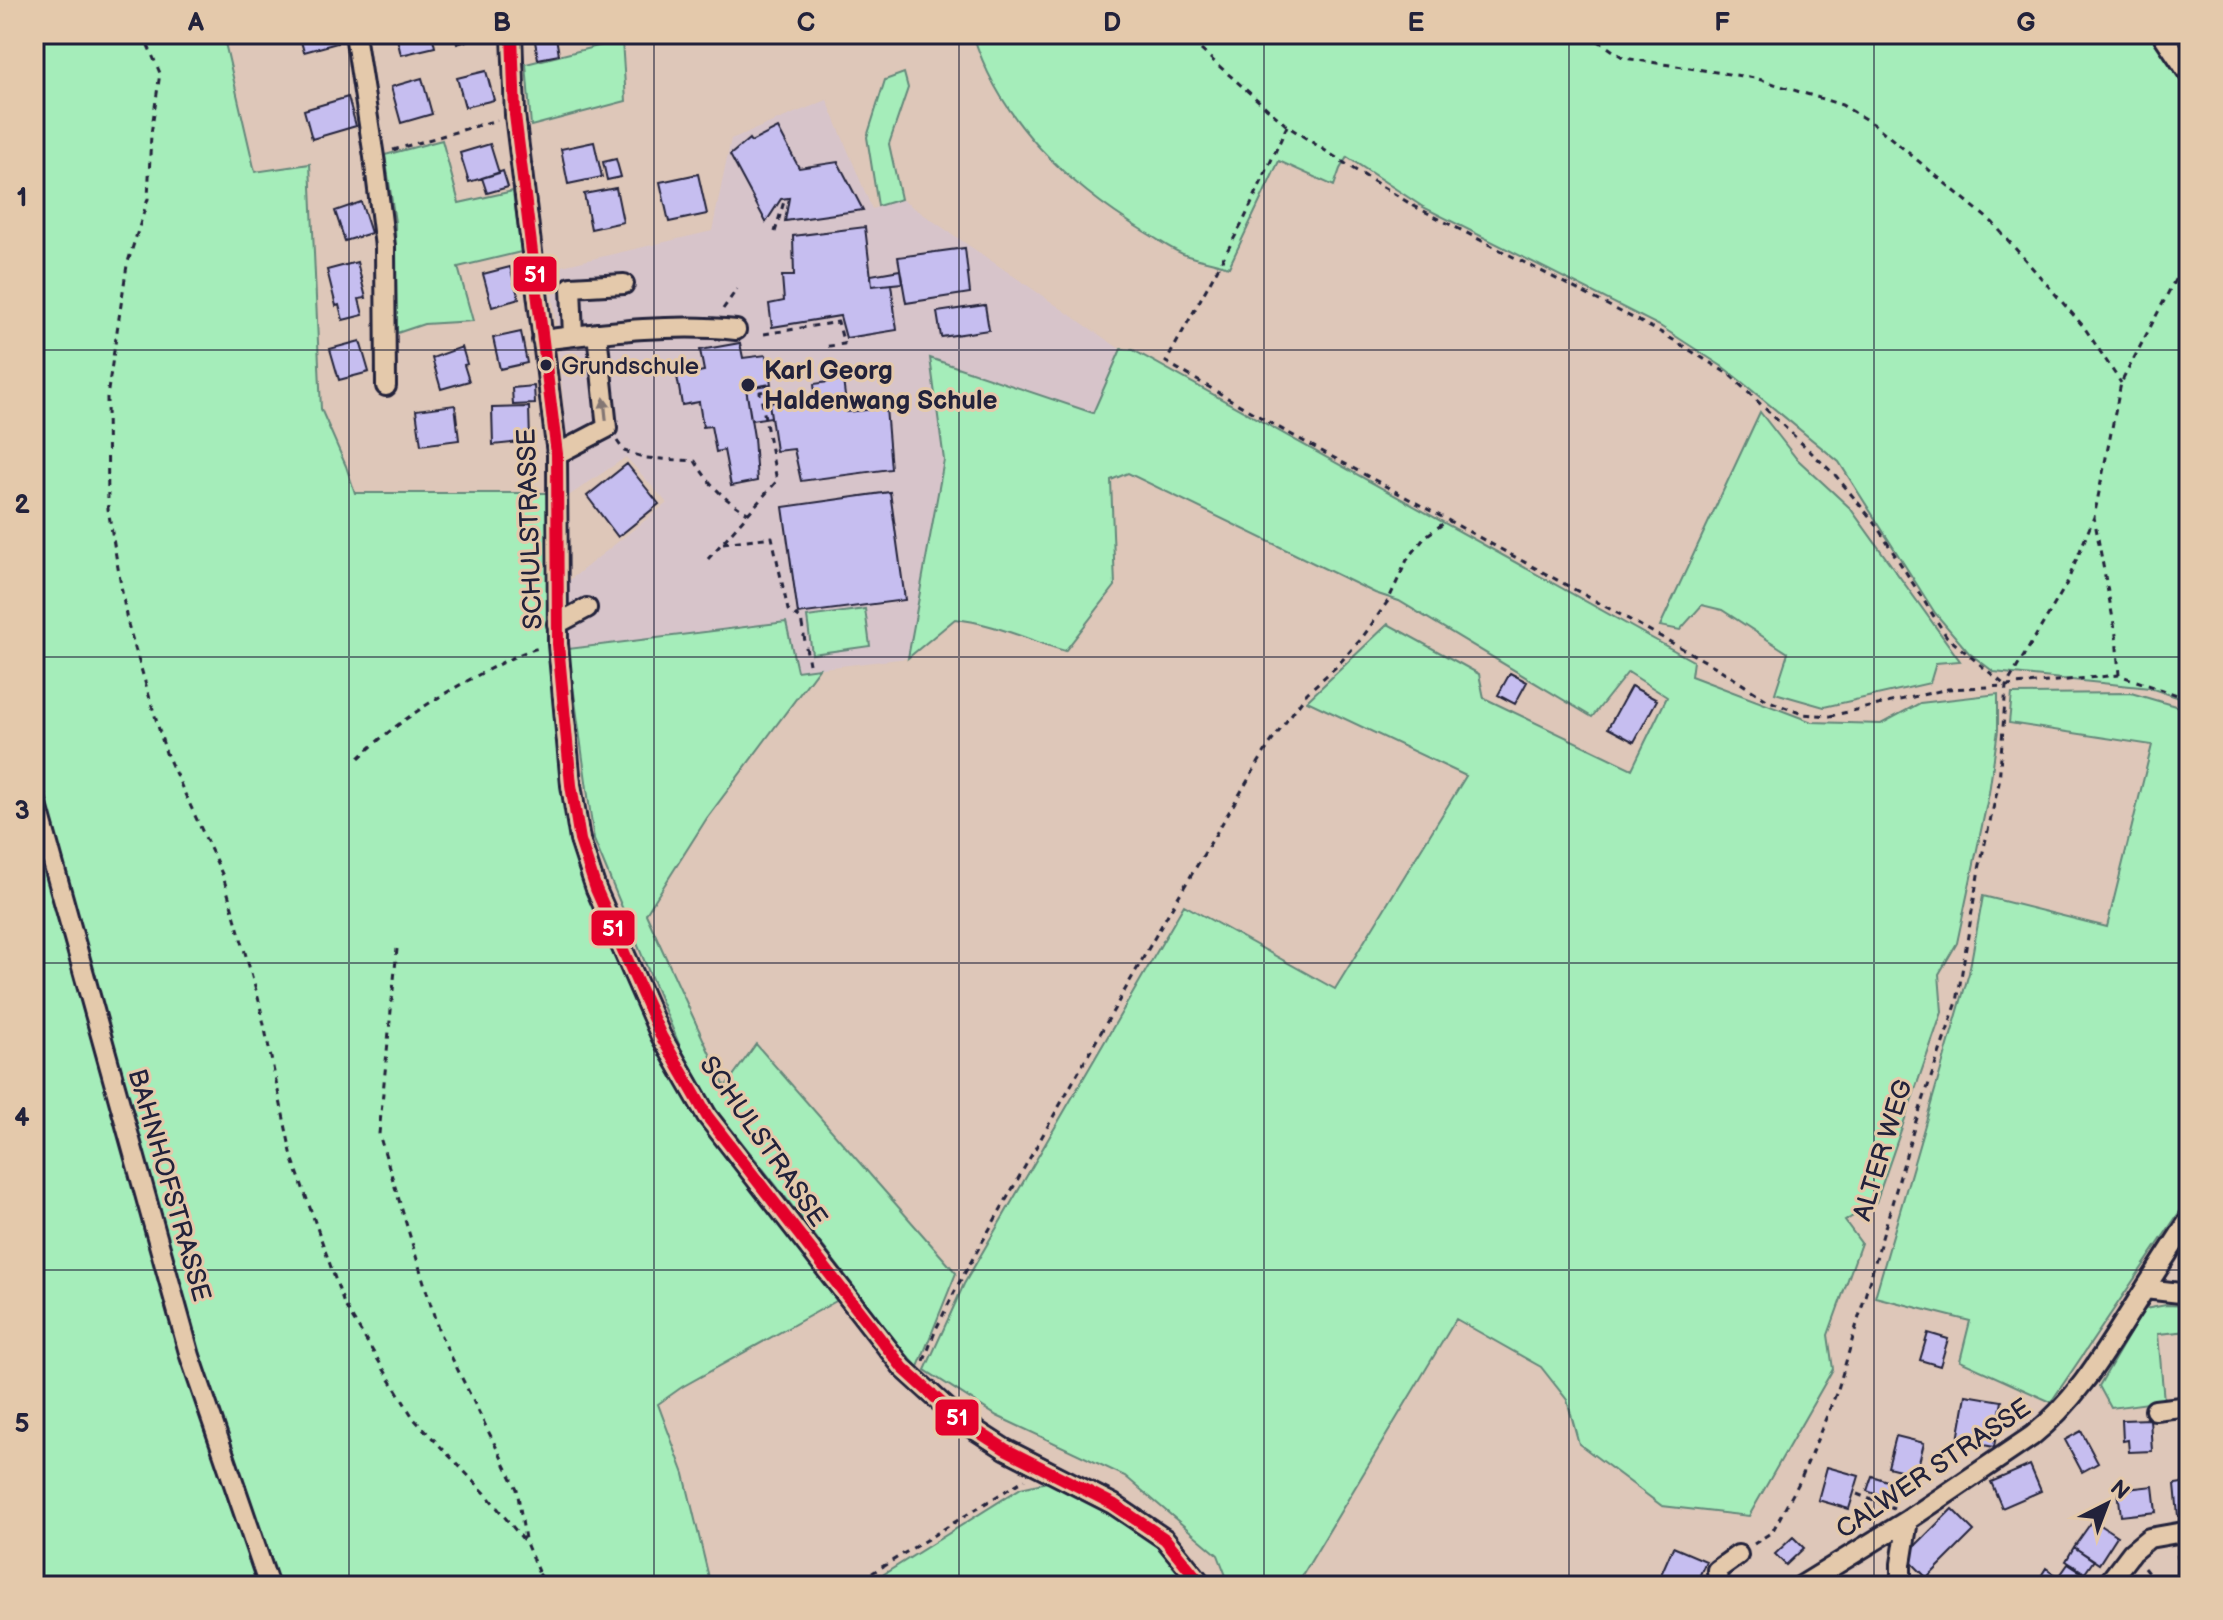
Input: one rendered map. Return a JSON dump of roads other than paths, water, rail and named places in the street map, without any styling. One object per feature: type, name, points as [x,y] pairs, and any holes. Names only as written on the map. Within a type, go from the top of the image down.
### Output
[{"type":"street","points":[[355,34],[385,247],[386,386]]},
{"type":"street","name":"SCHULSTRASSE","points":[[512,34],[515,115],[557,454],[557,624],[571,785],[580,840],[596,889],[661,1036],[707,1116],[903,1368],[960,1420],[1005,1449],[1113,1504],[1165,1539],[1203,1586]]},
{"type":"street","points":[[2162,34],[2189,74]]},
{"type":"street","points":[[573,336],[571,287],[624,284]]},
{"type":"street","points":[[542,340],[597,333],[711,327],[736,330]]},
{"type":"street","points":[[557,454],[607,428],[597,333]]},
{"type":"street","points":[[557,624],[587,608]]},
{"type":"street","name":"BAHNHOFSTRASSE","points":[[34,794],[190,1356],[269,1586]]},
{"type":"street","name":"CALWER STRASSE","points":[[1801,1586],[1908,1520],[2032,1436],[2063,1409],[2088,1378],[2189,1220]]},
{"type":"street","points":[[2145,1289],[2189,1294]]},
{"type":"street","points":[[2155,1410],[2189,1406]]},
{"type":"street","points":[[1901,1586],[1908,1520]]},
{"type":"street","points":[[2106,1586],[2132,1552],[2149,1538],[2189,1531]]},
{"type":"street","points":[[1718,1586],[1717,1570],[1738,1555]]},
{"type":"place","name":"Grundschule","points":[[546,365]]},
{"type":"place","name":"Karl Georg Haldenwang Schule","points":[[748,385]]}]
